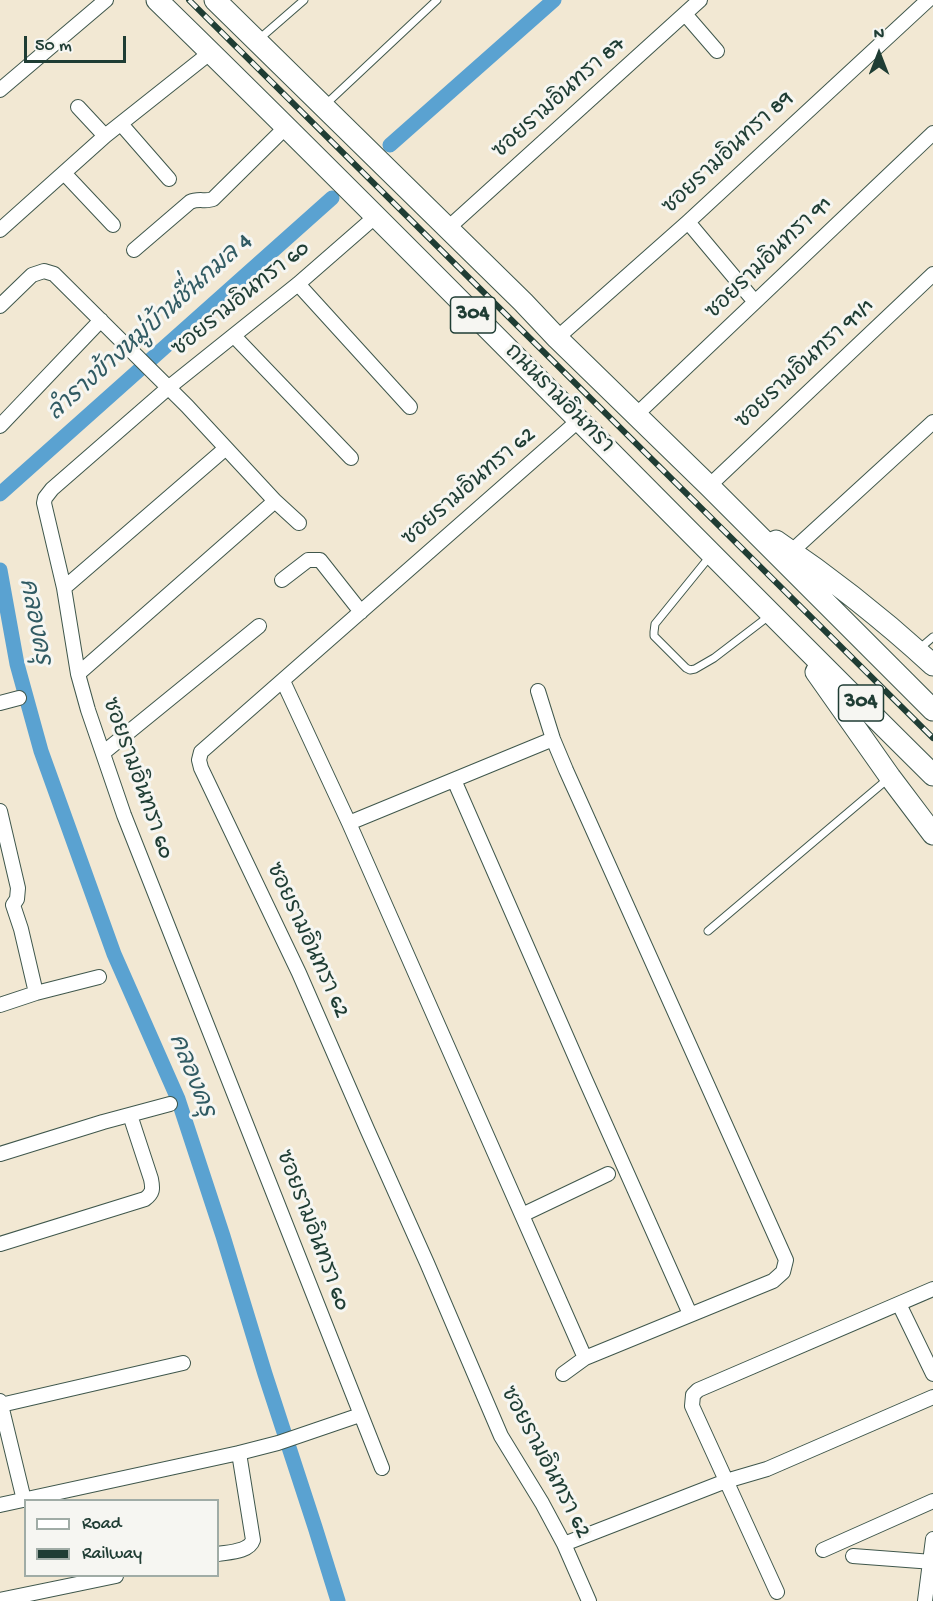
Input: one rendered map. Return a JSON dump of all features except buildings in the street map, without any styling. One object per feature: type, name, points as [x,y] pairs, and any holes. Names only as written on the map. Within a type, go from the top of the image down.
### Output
[{"type":"main road","name":"ถนนรามอินทรา","points":[[157,0],[376,216],[711,555],[933,775]]},
{"type":"main road","name":"ถนนรามอินทรา","points":[[215,0],[523,302],[933,710]]},
{"type":"main road","points":[[731,510],[925,644],[933,665]]},
{"type":"main road","points":[[788,632],[933,834]]},
{"type":"street","points":[[0,90],[106,0]]},
{"type":"street","name":"ซอยรามอินทรา 87","points":[[447,229],[700,0]]},
{"type":"street","name":"ซอยรามอินทรา 89","points":[[557,338],[688,222],[928,0]]},
{"type":"street","points":[[685,14],[717,51]]},
{"type":"street","points":[[0,230],[105,136],[211,52]]},
{"type":"street","points":[[78,107],[105,136]]},
{"type":"street","points":[[122,124],[169,179]]},
{"type":"street","points":[[134,250],[190,202],[213,199],[286,127]]},
{"type":"street","name":"ซอยรามอินทรา 91","points":[[636,415],[933,133]]},
{"type":"street","points":[[64,173],[113,225]]},
{"type":"street","name":"ซอยรามอินทรา 60","points":[[376,216],[298,284],[168,388],[52,489],[45,498],[45,508],[64,588],[78,674],[102,753],[124,815],[382,1468]]},
{"type":"street","points":[[688,222],[755,302]]},
{"type":"street","points":[[0,306],[32,275],[44,271],[54,274],[299,523]]},
{"type":"street","name":"ซอยรามอินทรา 91/1","points":[[709,486],[933,274]]},
{"type":"street","points":[[298,284],[410,407]]},
{"type":"street","points":[[0,426],[101,320]]},
{"type":"street","points":[[234,336],[351,458]]},
{"type":"street","name":"ซอยรามอินทรา 62","points":[[578,421],[201,752],[200,760],[201,768],[299,973],[501,1436],[564,1544],[589,1601]]},
{"type":"street","points":[[792,551],[933,422]]},
{"type":"street","points":[[64,588],[226,448]]},
{"type":"street","points":[[78,674],[275,501]]},
{"type":"street","points":[[282,580],[308,560],[321,560],[361,612]]},
{"type":"street","points":[[102,753],[259,626]]},
{"type":"street","points":[[283,681],[349,823],[585,1358]]},
{"type":"street","points":[[538,691],[553,739],[786,1260],[783,1272],[773,1281],[585,1358],[563,1374]]},
{"type":"street","points":[[0,703],[19,698]]},
{"type":"street","points":[[349,823],[553,739]]},
{"type":"street","points":[[454,780],[690,1314]]},
{"type":"street","points":[[0,811],[18,888],[17,898],[7,907],[21,929],[36,993]]},
{"type":"street","points":[[0,1005],[99,977]]},
{"type":"street","points":[[0,1154],[102,1122],[170,1104]]},
{"type":"street","points":[[0,1244],[145,1199],[150,1195],[153,1187],[130,1115]]},
{"type":"street","points":[[522,1215],[608,1174]]},
{"type":"street","points":[[777,1592],[692,1406],[691,1399],[694,1393],[933,1289]]},
{"type":"street","points":[[899,1304],[933,1374]]},
{"type":"street","points":[[0,1505],[24,1500],[1,1403],[183,1363]]},
{"type":"street","points":[[564,1544],[726,1481],[767,1469],[933,1397]]},
{"type":"street","points":[[29,1499],[278,1443],[360,1414]]},
{"type":"street","points":[[219,1554],[248,1548],[252,1545],[253,1540],[238,1453]]},
{"type":"street","points":[[824,1550],[933,1501]]},
{"type":"street","points":[[926,1601],[933,1539]]},
{"type":"street","points":[[853,1556],[931,1562]]},
{"type":"street","points":[[0,1600],[107,1577]]},
{"type":"lane","points":[[257,41],[304,0]]},
{"type":"lane","points":[[323,106],[437,0]]},
{"type":"lane","points":[[711,555],[654,628],[654,636],[686,668],[695,669],[705,663],[771,614]]},
{"type":"lane","points":[[708,932],[890,777]]},
{"type":"waterway","name":"ลำรางข้างหมู่บ้านชื่นกมล 4","points":[[390,145],[554,0]]},
{"type":"waterway","name":"ลำรางข้างหมู่บ้านชื่นกมล 4","points":[[0,494],[332,198]]},
{"type":"waterway","name":"คลองครุ","points":[[0,570],[17,664],[41,751],[114,954],[178,1099],[338,1601]]},
{"type":"railway","points":[[189,0],[933,738]]}]
